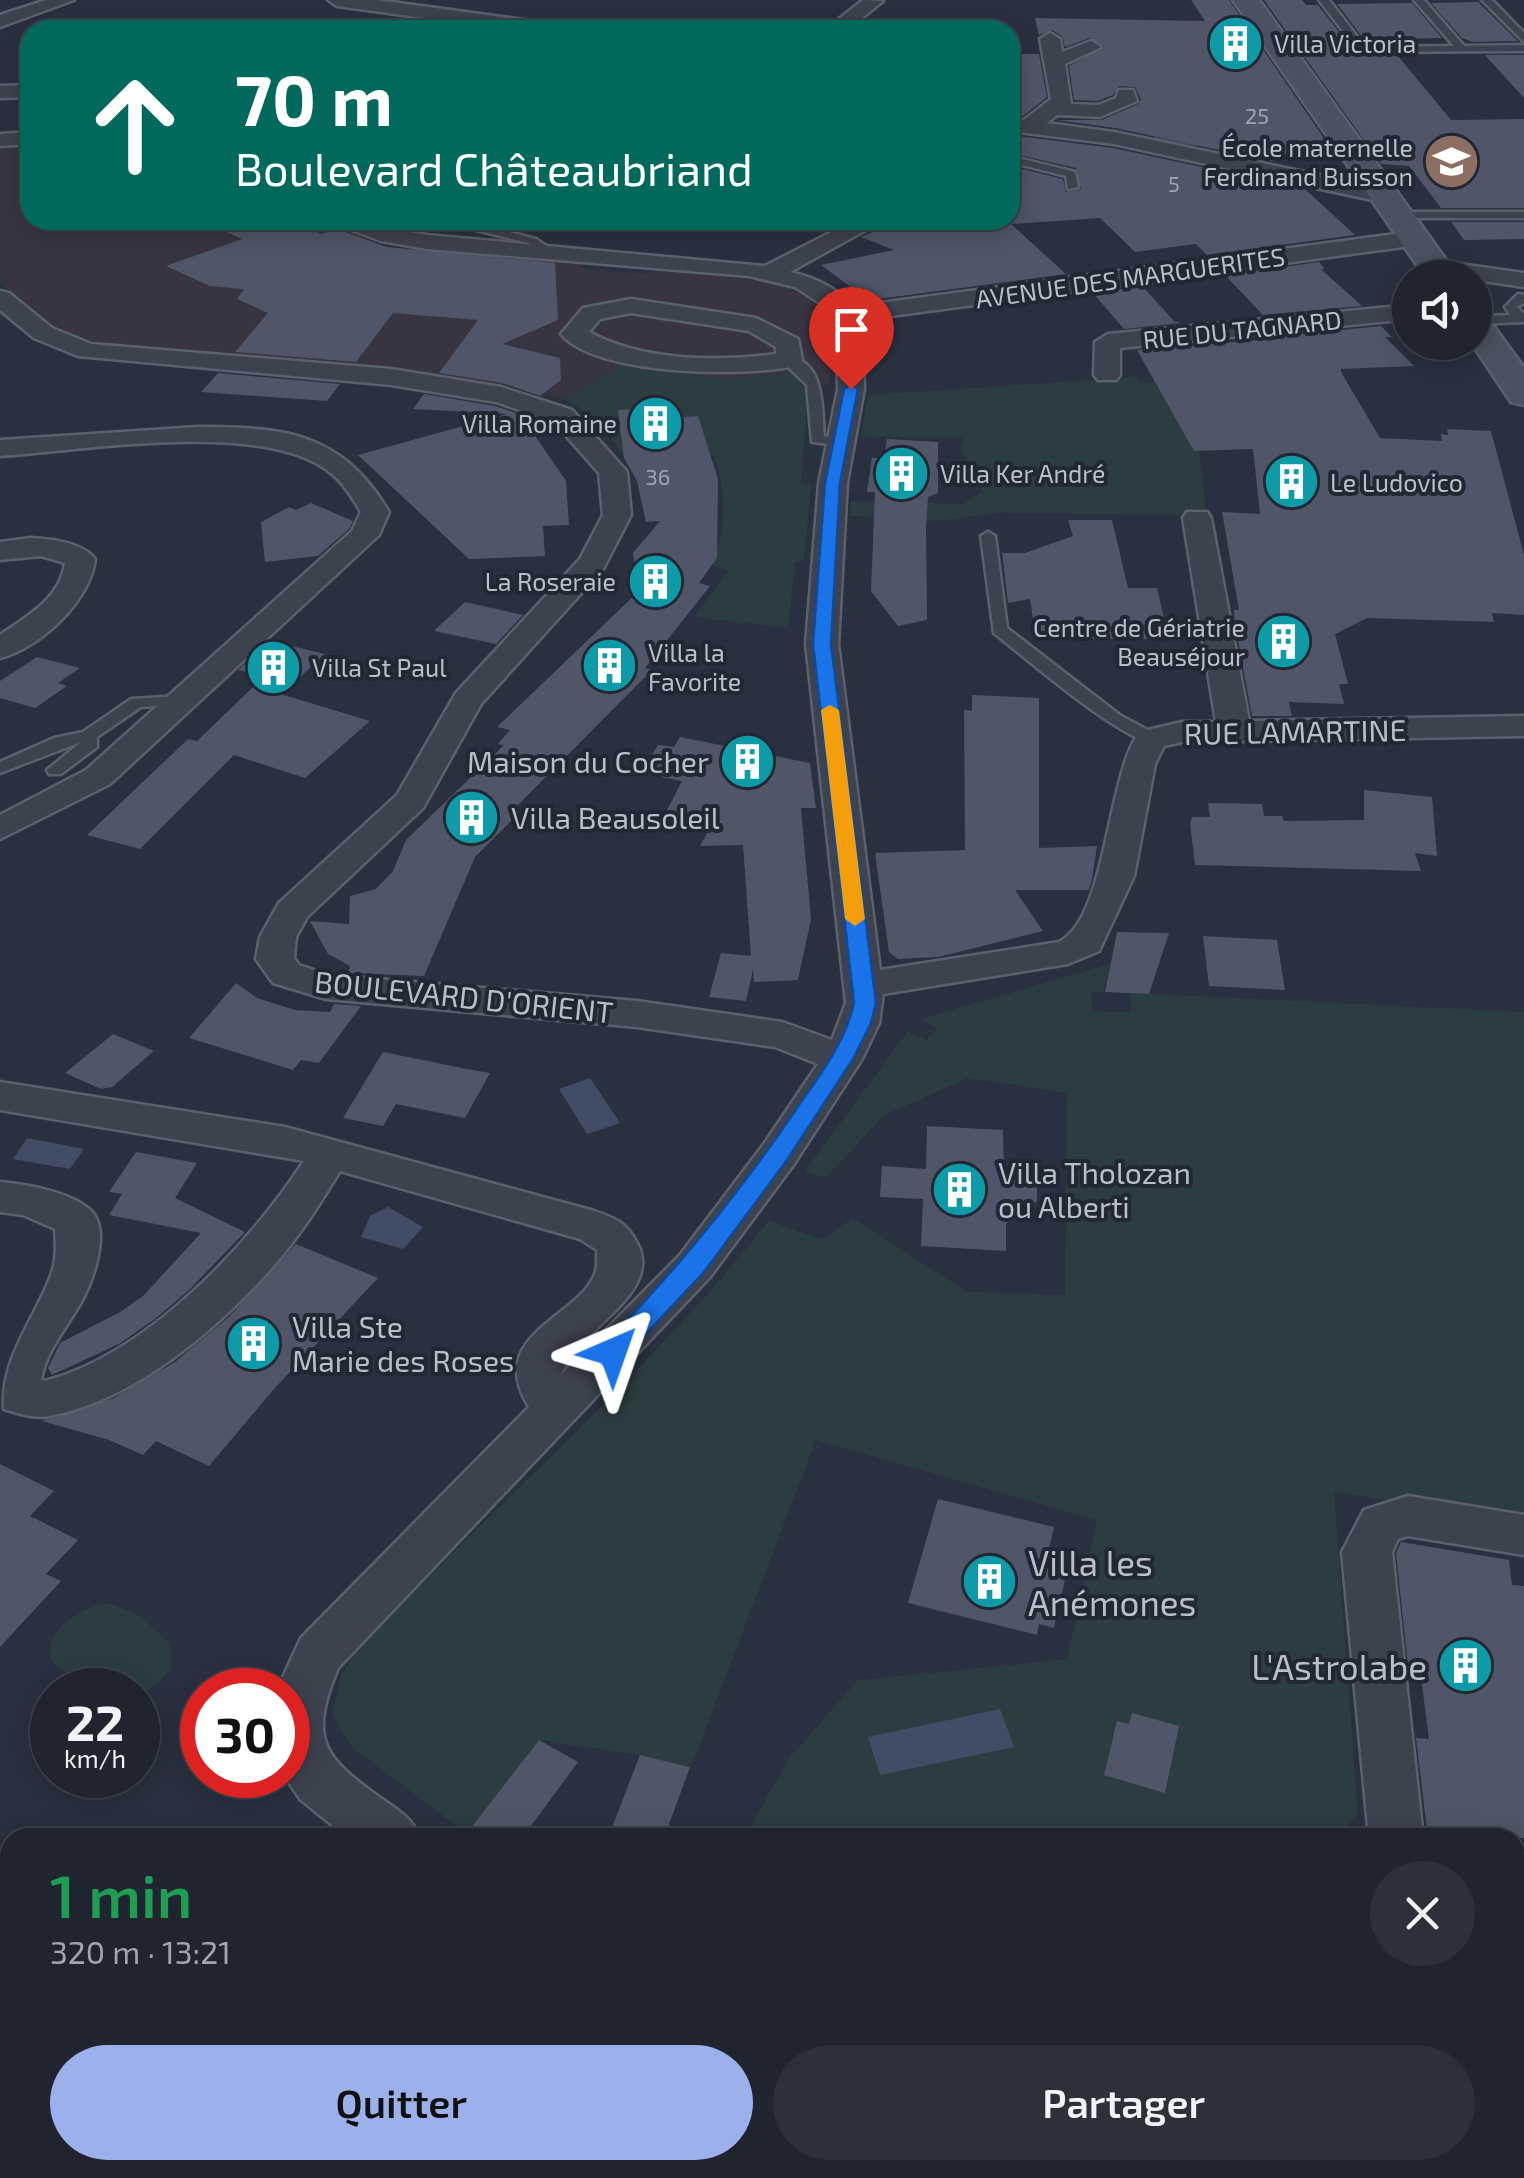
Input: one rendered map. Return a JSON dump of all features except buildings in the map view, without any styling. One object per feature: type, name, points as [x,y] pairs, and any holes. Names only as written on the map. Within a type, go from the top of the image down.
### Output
[{"type":"main road","points":[[1246,0],[1431,260]]},
{"type":"main road","points":[[1492,347],[1524,394]]},
{"type":"street","points":[[0,21],[66,0]]},
{"type":"street","points":[[339,0],[482,20]]},
{"type":"street","points":[[848,20],[874,1]]},
{"type":"street","points":[[1036,122],[1062,101],[1050,38]]},
{"type":"street","points":[[1056,62],[1091,47]]},
{"type":"street","points":[[1036,122],[1100,111],[1127,102],[1126,94]]},
{"type":"street","points":[[1036,122],[1114,138],[1401,217]]},
{"type":"street","name":"AVENUE DES MARGUERITES","points":[[842,315],[1401,217]]},
{"type":"street","points":[[370,230],[416,241],[770,272],[830,296],[842,315],[850,350],[851,389],[832,483],[822,644],[865,1003],[842,1059],[695,1266],[319,1654],[300,1690],[295,1728],[302,1764],[330,1793],[378,1828]]},
{"type":"street","points":[[770,272],[853,230]]},
{"type":"street","points":[[1492,277],[1524,280]]},
{"type":"street","name":"BOULEVARD D'ORIENT","points":[[0,298],[43,333],[87,351],[391,377],[524,400],[563,416],[613,472],[617,516],[593,563],[468,700],[411,801],[292,911],[278,937],[275,960],[286,974],[326,987],[636,1014],[782,1035],[842,1059]]},
{"type":"street","points":[[631,306],[756,324],[789,344],[789,360],[759,366],[718,367],[592,348],[574,334],[592,314],[631,306]]},
{"type":"street","name":"RUE DU TAGNARD","points":[[1107,375],[1108,342],[1392,314]]},
{"type":"street","points":[[0,448],[202,435],[264,438],[322,456],[342,469],[370,500],[375,512],[364,535],[98,777],[0,829]]},
{"type":"street","points":[[1197,518],[1234,731]]},
{"type":"street","points":[[0,552],[22,546],[60,549],[80,559],[80,575],[56,608],[0,649]]},
{"type":"street","name":"RUE LAMARTINE","points":[[863,984],[1068,952],[1086,943],[1116,876],[1138,764],[1151,739],[1182,732],[1524,726]]},
{"type":"street","points":[[0,1096],[285,1142],[594,1227],[610,1235],[619,1249],[614,1284],[549,1348],[538,1370],[542,1394],[558,1410]]},
{"type":"street","points":[[0,1197],[29,1200],[75,1220],[80,1254],[70,1283],[21,1364],[16,1384],[20,1396],[32,1401],[73,1391],[110,1374],[163,1340],[208,1304],[259,1254],[330,1154]]},
{"type":"street","points":[[1395,1828],[1367,1552],[1381,1524],[1408,1516],[1524,1535]]},
{"type":"lane","points":[[1324,0],[1362,50],[1524,48]]},
{"type":"lane","points":[[1419,0],[1462,49]]},
{"type":"lane","points":[[1487,0],[1524,39]]},
{"type":"lane","points":[[1020,161],[1071,174],[1072,188]]},
{"type":"lane","points":[[1401,217],[1524,216]]},
{"type":"lane","points":[[488,230],[532,241],[551,253]]},
{"type":"lane","points":[[1521,318],[1511,307],[1518,298],[1524,298]]},
{"type":"lane","points":[[1492,321],[1521,318]]},
{"type":"lane","points":[[789,360],[808,373],[816,385],[817,439],[841,443]]},
{"type":"lane","points":[[988,536],[1000,630],[1115,719],[1151,739]]},
{"type":"lane","points":[[0,768],[60,742],[88,736],[136,702],[182,701]]},
{"type":"lane","points":[[55,770],[81,754],[90,743],[88,736]]},
{"type":"shaded area","points":[[20,144],[20,230],[345,230],[387,247],[582,264],[580,268],[643,274],[672,269],[780,284],[809,298],[820,310],[829,336],[831,384],[805,384],[795,372],[731,380],[624,364],[565,400],[523,387],[343,362],[98,346],[43,320],[0,282],[0,145]]},
{"type":"shaded area","points":[[624,364],[731,380],[795,372],[808,392],[801,483],[811,484],[804,561],[795,562],[788,628],[694,617],[729,570],[713,566],[723,510],[714,455],[627,463],[601,426],[565,400]]},
{"type":"shaded area","points":[[1137,377],[1138,384],[1155,382],[1176,417],[1196,427],[1206,511],[1214,515],[996,513],[937,521],[850,516],[851,501],[963,504],[983,491],[960,449],[964,438],[861,437],[868,395]]},
{"type":"shaded area","points":[[1110,964],[1103,992],[1091,992],[1093,1011],[1131,1012],[1131,993],[1524,1012],[1524,1520],[1334,1492],[1358,1816],[1344,1828],[749,1828],[790,1757],[858,1680],[1067,1659],[1097,1520],[816,1440],[691,1767],[539,1740],[470,1828],[459,1828],[353,1748],[332,1714],[342,1673],[407,1599],[672,1334],[769,1220],[821,1240],[853,1218],[967,1292],[1065,1295],[1067,1093],[968,1078],[885,1115],[825,1178],[805,1171],[908,1031],[926,1040],[938,1029],[920,1019]]},
{"type":"shaded area","points":[[109,1603],[140,1616],[170,1643],[170,1671],[160,1680],[160,1668],[59,1668],[52,1660],[53,1639],[67,1621]]},
{"type":"water","points":[[590,1078],[620,1123],[587,1134],[559,1089]]},
{"type":"water","points":[[27,1138],[84,1149],[70,1169],[13,1159]]},
{"type":"water","points":[[388,1207],[423,1227],[403,1249],[361,1237],[370,1216]]},
{"type":"water","points":[[1000,1709],[1014,1747],[880,1775],[868,1737]]},
{"type":"waterway","points":[[1155,139],[1197,144]]},
{"type":"slow traffic","points":[[830,710],[855,919]]},
{"type":"place","name":"Villa Victoria","points":[[1235,43]]},
{"type":"place","name":"École maternelle Ferdinand Buisson","points":[[1452,161]]},
{"type":"place","name":"Villa Romaine","points":[[656,423]]},
{"type":"place","name":"Villa Ker André","points":[[901,473]]},
{"type":"place","name":"Le Ludovico","points":[[1291,482]]},
{"type":"place","name":"La Roseraie","points":[[655,581]]},
{"type":"place","name":"Centre de Gériatrie Beauséjour","points":[[1284,641]]},
{"type":"place","name":"Villa la Favorite","points":[[609,666]]},
{"type":"place","name":"Villa St Paul","points":[[273,667]]},
{"type":"place","name":"Maison du Cocher","points":[[748,761]]},
{"type":"place","name":"Villa Beausoleil","points":[[472,817]]},
{"type":"place","name":"Villa Tholozan ou Alberti","points":[[959,1189]]},
{"type":"place","name":"Villa Ste Marie des Roses","points":[[253,1343]]},
{"type":"place","name":"Villa les Anémones","points":[[989,1582]]},
{"type":"place","name":"L'Astrolabe","points":[[1466,1666]]},
{"type":"route","points":[[613,1352],[695,1266],[778,1154],[842,1059],[865,1003],[822,644],[832,483],[851,389]]}]
